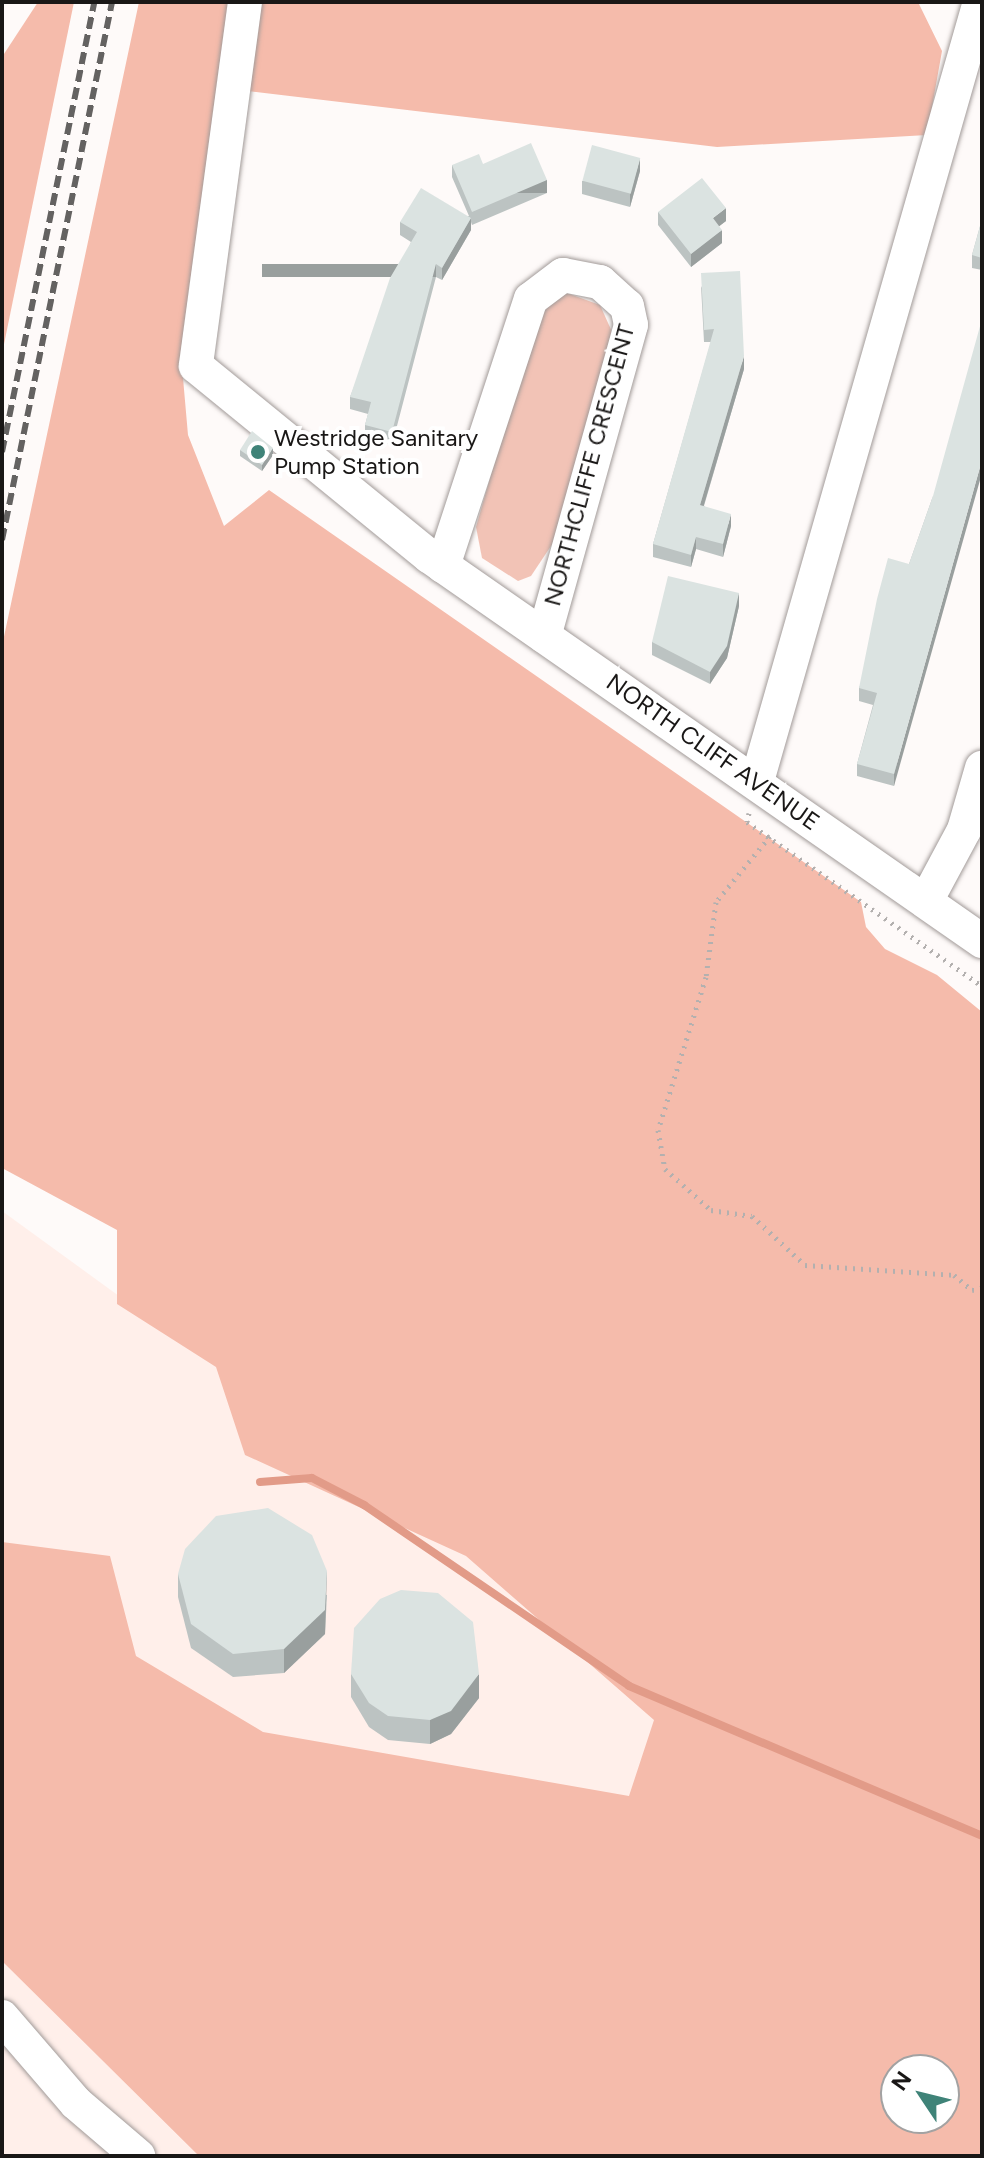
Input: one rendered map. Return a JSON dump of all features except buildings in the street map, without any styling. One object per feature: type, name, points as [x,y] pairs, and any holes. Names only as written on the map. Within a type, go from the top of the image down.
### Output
[{"type":"street","name":"NORTH CLIFF AVENUE","points":[[245,2],[196,366],[443,566],[757,781],[982,941]]},
{"type":"street","points":[[757,781],[980,2]]},
{"type":"street","name":"NORTHCLIFFE CRESCENT","points":[[443,566],[531,299],[563,275],[600,282],[627,306],[631,325],[544,636]]},
{"type":"street","points":[[926,901],[964,830],[982,768]]},
{"type":"street","points":[[2,2017],[76,2103],[138,2156]]},
{"type":"path","points":[[757,781],[747,822],[982,986]]},
{"type":"path","points":[[770,836],[716,902],[706,977],[658,1130],[665,1169],[711,1210],[752,1216],[805,1265],[954,1275],[972,1290],[982,1288]]},
{"type":"shaded area","points":[[38,2],[74,2],[2,354],[2,57]]},
{"type":"shaded area","points":[[139,2],[918,2],[942,51],[927,135],[717,147],[222,88],[183,378],[188,435],[224,526],[269,490],[861,902],[866,927],[885,949],[937,975],[982,1012],[982,2156],[199,2156],[2,1961],[2,1542],[110,1556],[136,1656],[263,1732],[629,1796],[654,1720],[466,1556],[245,1455],[216,1367],[117,1304],[117,1230],[2,1168],[2,646]]},
{"type":"shaded area","points":[[567,293],[600,305],[613,334],[555,540],[531,576],[518,581],[482,558],[476,527],[533,328],[550,299]]},
{"type":"shaded area","points":[[2,1211],[982,1923],[982,2156],[2,2156]]},
{"type":"waterway","points":[[260,1482],[312,1478],[364,1505],[629,1686],[982,1836]]},
{"type":"railway","points":[[2,452],[94,2]]},
{"type":"railway","points":[[2,540],[112,2]]},
{"type":"place","name":"Westridge Sanitary Pump Station","points":[[258,452]]}]
